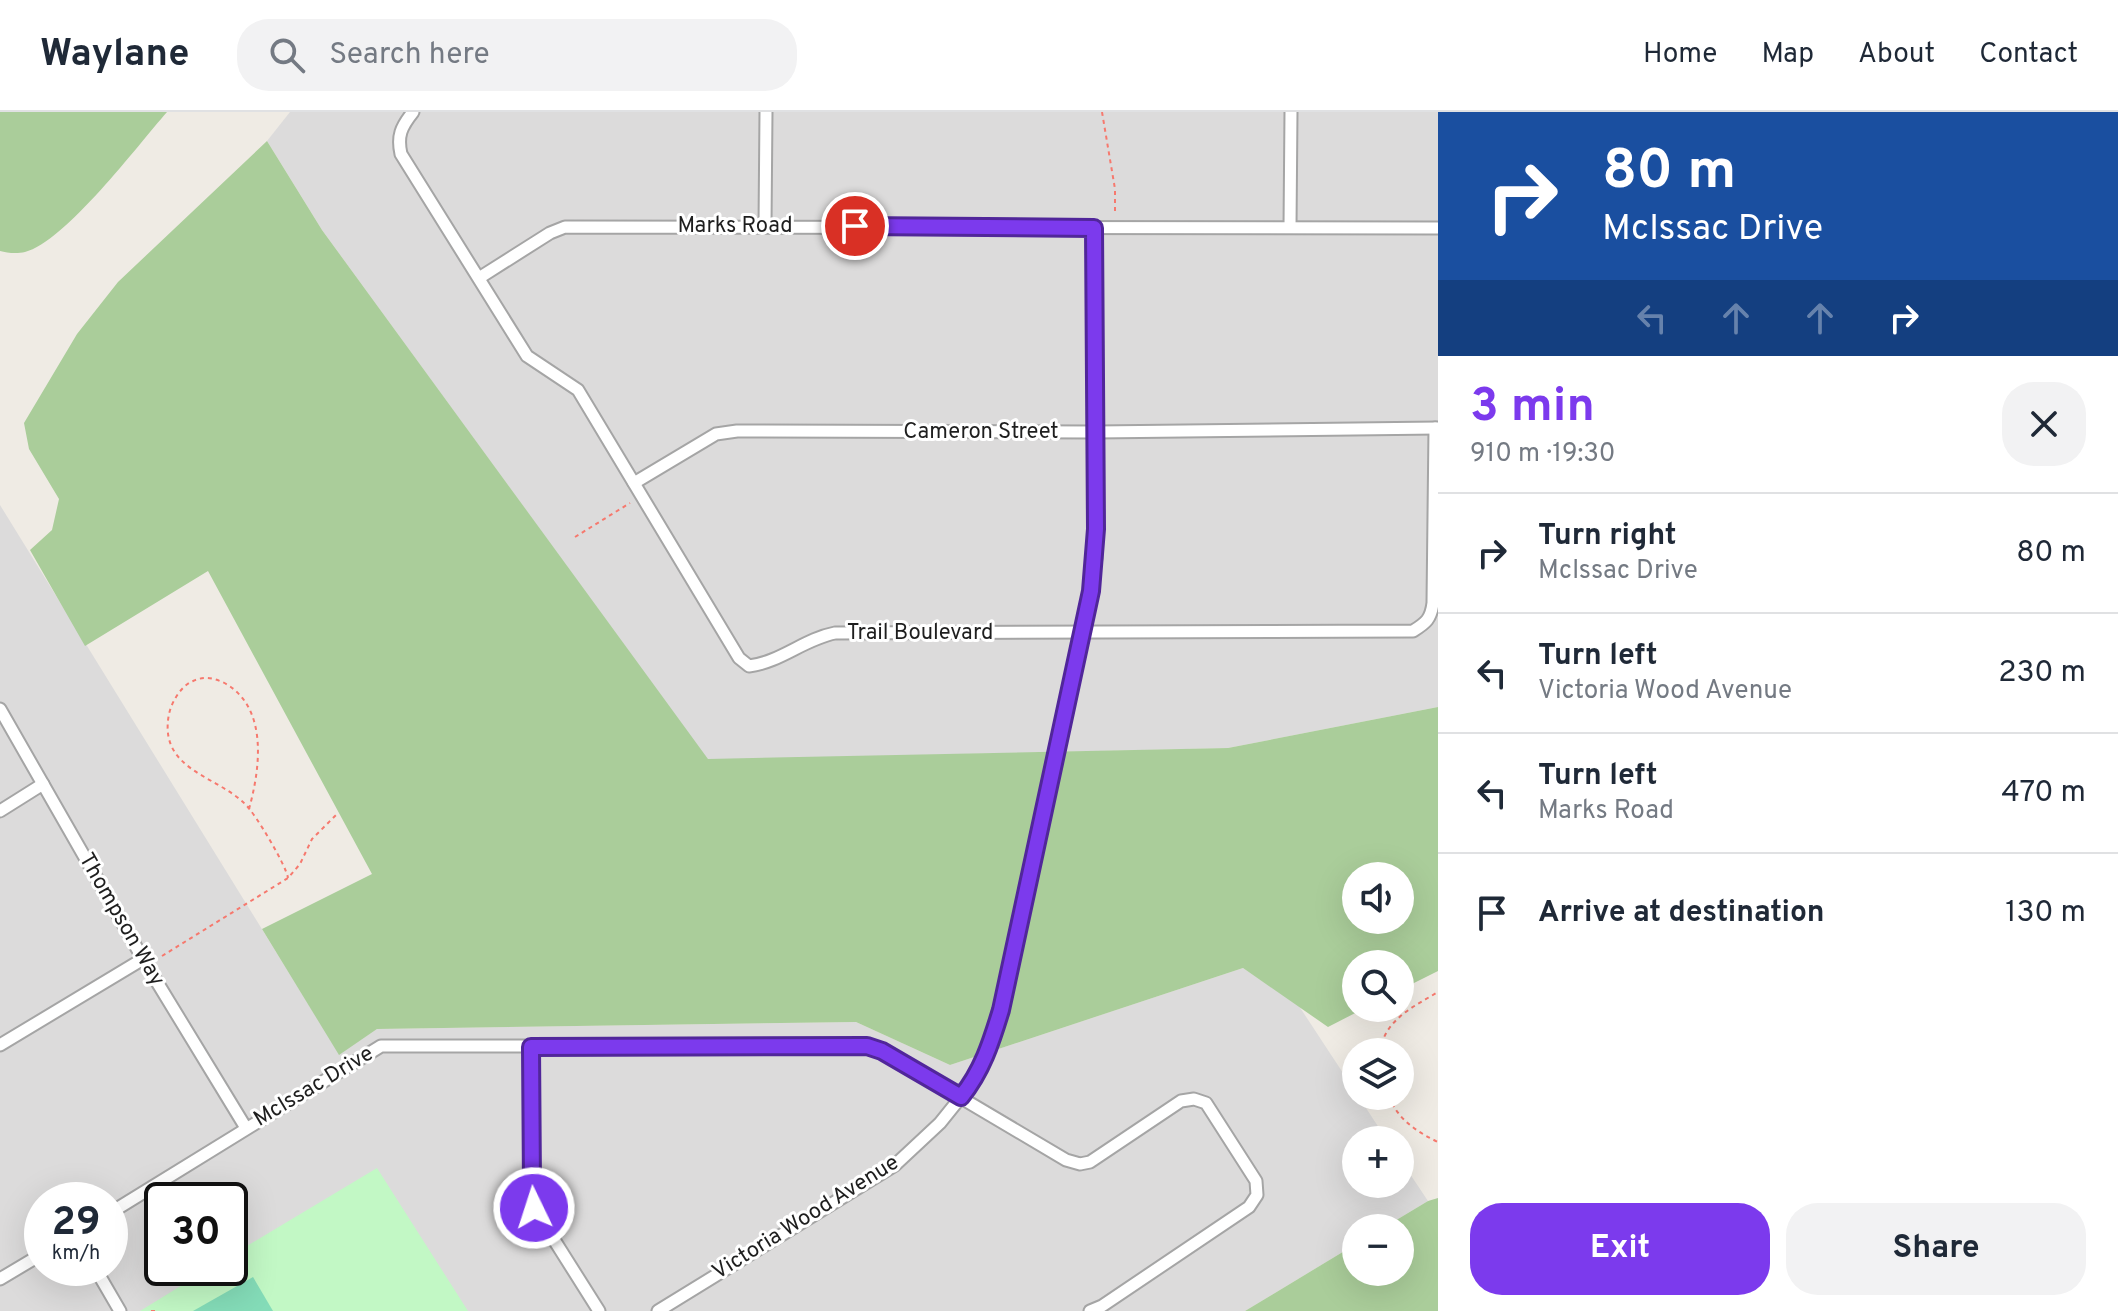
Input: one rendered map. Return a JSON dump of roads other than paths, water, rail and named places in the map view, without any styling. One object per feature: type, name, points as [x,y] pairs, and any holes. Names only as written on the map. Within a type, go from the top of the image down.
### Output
[{"type":"street","name":"Trail Boulevard","points":[[413,112],[402,126],[398,140],[401,154],[527,356],[578,390],[739,658],[749,666],[768,663],[817,636],[835,633],[1413,631],[1427,623],[1433,603],[1436,428]]},
{"type":"street","points":[[765,225],[766,112]]},
{"type":"street","points":[[1290,227],[1291,112]]},
{"type":"street","name":"Marks Road","points":[[479,278],[550,233],[565,227],[1438,228]]},
{"type":"street","name":"Victoria Wood Avenue","points":[[658,1311],[895,1165],[940,1123],[973,1082],[986,1058],[1001,1010],[1083,633],[1096,558],[1094,228]]},
{"type":"street","name":"Cameron Street","points":[[634,483],[716,434],[737,431],[1096,432],[1436,428]]},
{"type":"street","name":"Thompson Way","points":[[0,709],[143,959],[246,1128]]},
{"type":"street","points":[[0,811],[43,784]]},
{"type":"street","points":[[0,1045],[143,959]]},
{"type":"street","name":"McIssac Drive","points":[[128,1202],[381,1046],[867,1046],[882,1051],[1066,1160],[1080,1164],[1098,1157],[1181,1101],[1194,1099],[1206,1103],[1256,1181],[1257,1195],[1249,1207],[1090,1311]]},
{"type":"street","points":[[531,1047],[534,1208],[599,1311]]},
{"type":"street","points":[[0,1279],[24,1265]]},
{"type":"street","points":[[105,1286],[120,1311]]}]
